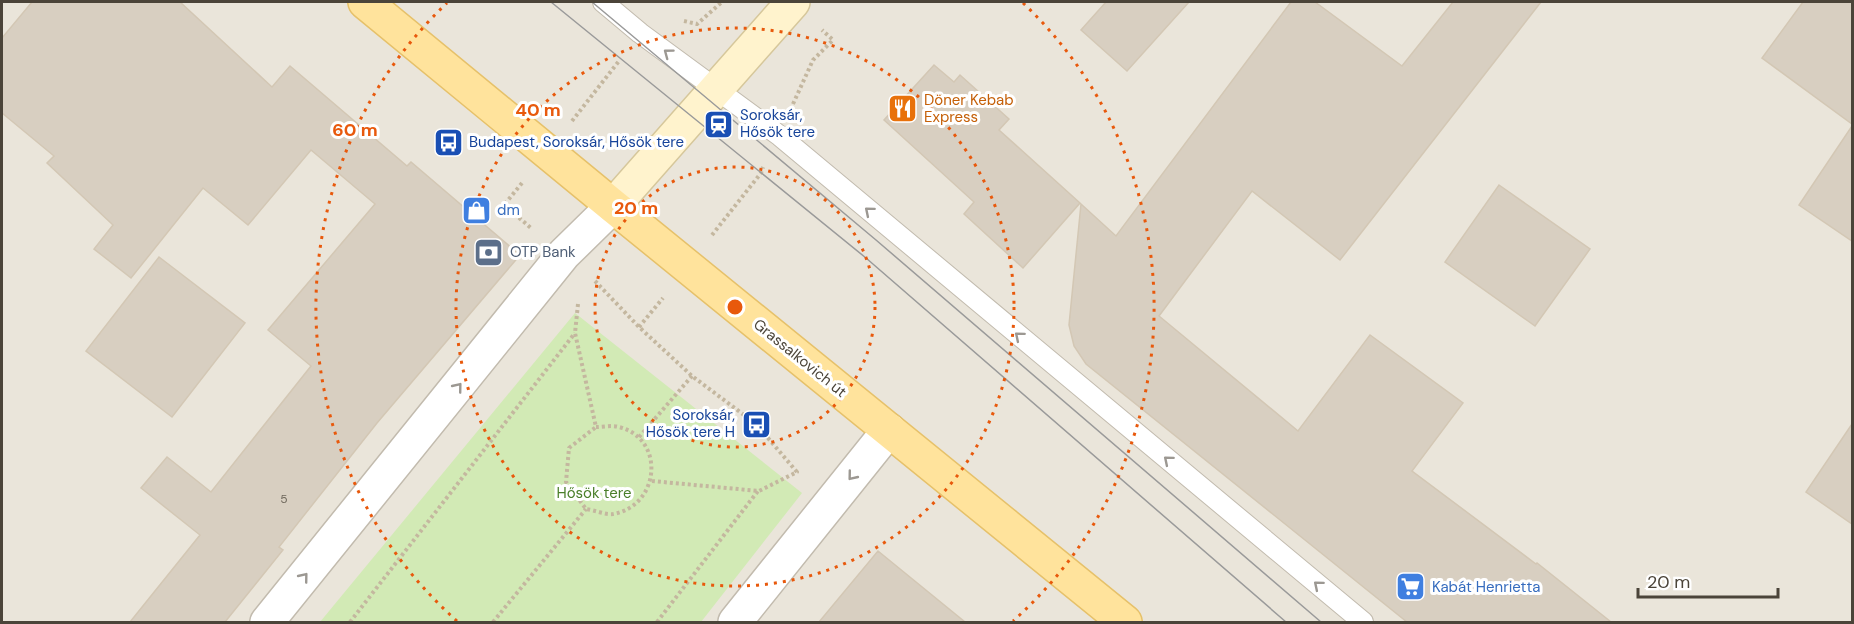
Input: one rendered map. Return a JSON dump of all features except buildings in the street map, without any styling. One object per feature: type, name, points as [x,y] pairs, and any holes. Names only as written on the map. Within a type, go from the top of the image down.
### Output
[{"type":"main road","name":"Grassalkovich út","points":[[365,2],[1125,622]]},
{"type":"street","points":[[267,622],[573,260],[613,206],[793,2]]},
{"type":"street","points":[[735,622],[889,430]]},
{"type":"lane","points":[[603,2],[640,33],[780,136],[1363,622]]},
{"type":"path","points":[[657,622],[759,490],[797,472],[756,424],[692,376],[639,327],[573,260],[504,205],[640,33],[662,16],[697,24],[723,2]]},
{"type":"path","points":[[639,327],[761,173],[768,151],[780,136],[813,60],[833,40],[793,2]]},
{"type":"path","points":[[573,260],[575,333],[596,427]]},
{"type":"path","points":[[350,622],[575,333]]},
{"type":"path","points":[[639,437],[692,376]]},
{"type":"path","points":[[596,427],[619,427],[639,437],[651,457],[652,481],[637,504],[612,514],[586,508],[566,482],[569,448],[596,427]]},
{"type":"path","points":[[652,481],[759,490]]},
{"type":"path","points":[[493,622],[586,508]]},
{"type":"shaded area","points":[[2,2],[1852,2],[1852,622],[2,622]]},
{"type":"green space","name":"Hősök tere","points":[[575,313],[802,493],[701,622],[320,622]]},
{"type":"tram line","points":[[551,2],[866,258],[1286,622]]},
{"type":"tram line","points":[[592,2],[876,240],[1321,622]]},
{"type":"place","name":"Döner Kebab Express","points":[[903,109]]},
{"type":"place","name":"Soroksár, Hősök tere","points":[[719,124]]},
{"type":"place","name":"Budapest, Soroksár, Hősök tere","points":[[448,142]]},
{"type":"place","name":"dm","points":[[476,210]]},
{"type":"place","name":"OTP Bank","points":[[489,252]]},
{"type":"place","name":"Soroksár, Hősök tere H","points":[[756,424]]},
{"type":"place","name":"Kabát Henrietta","points":[[1411,587]]}]
